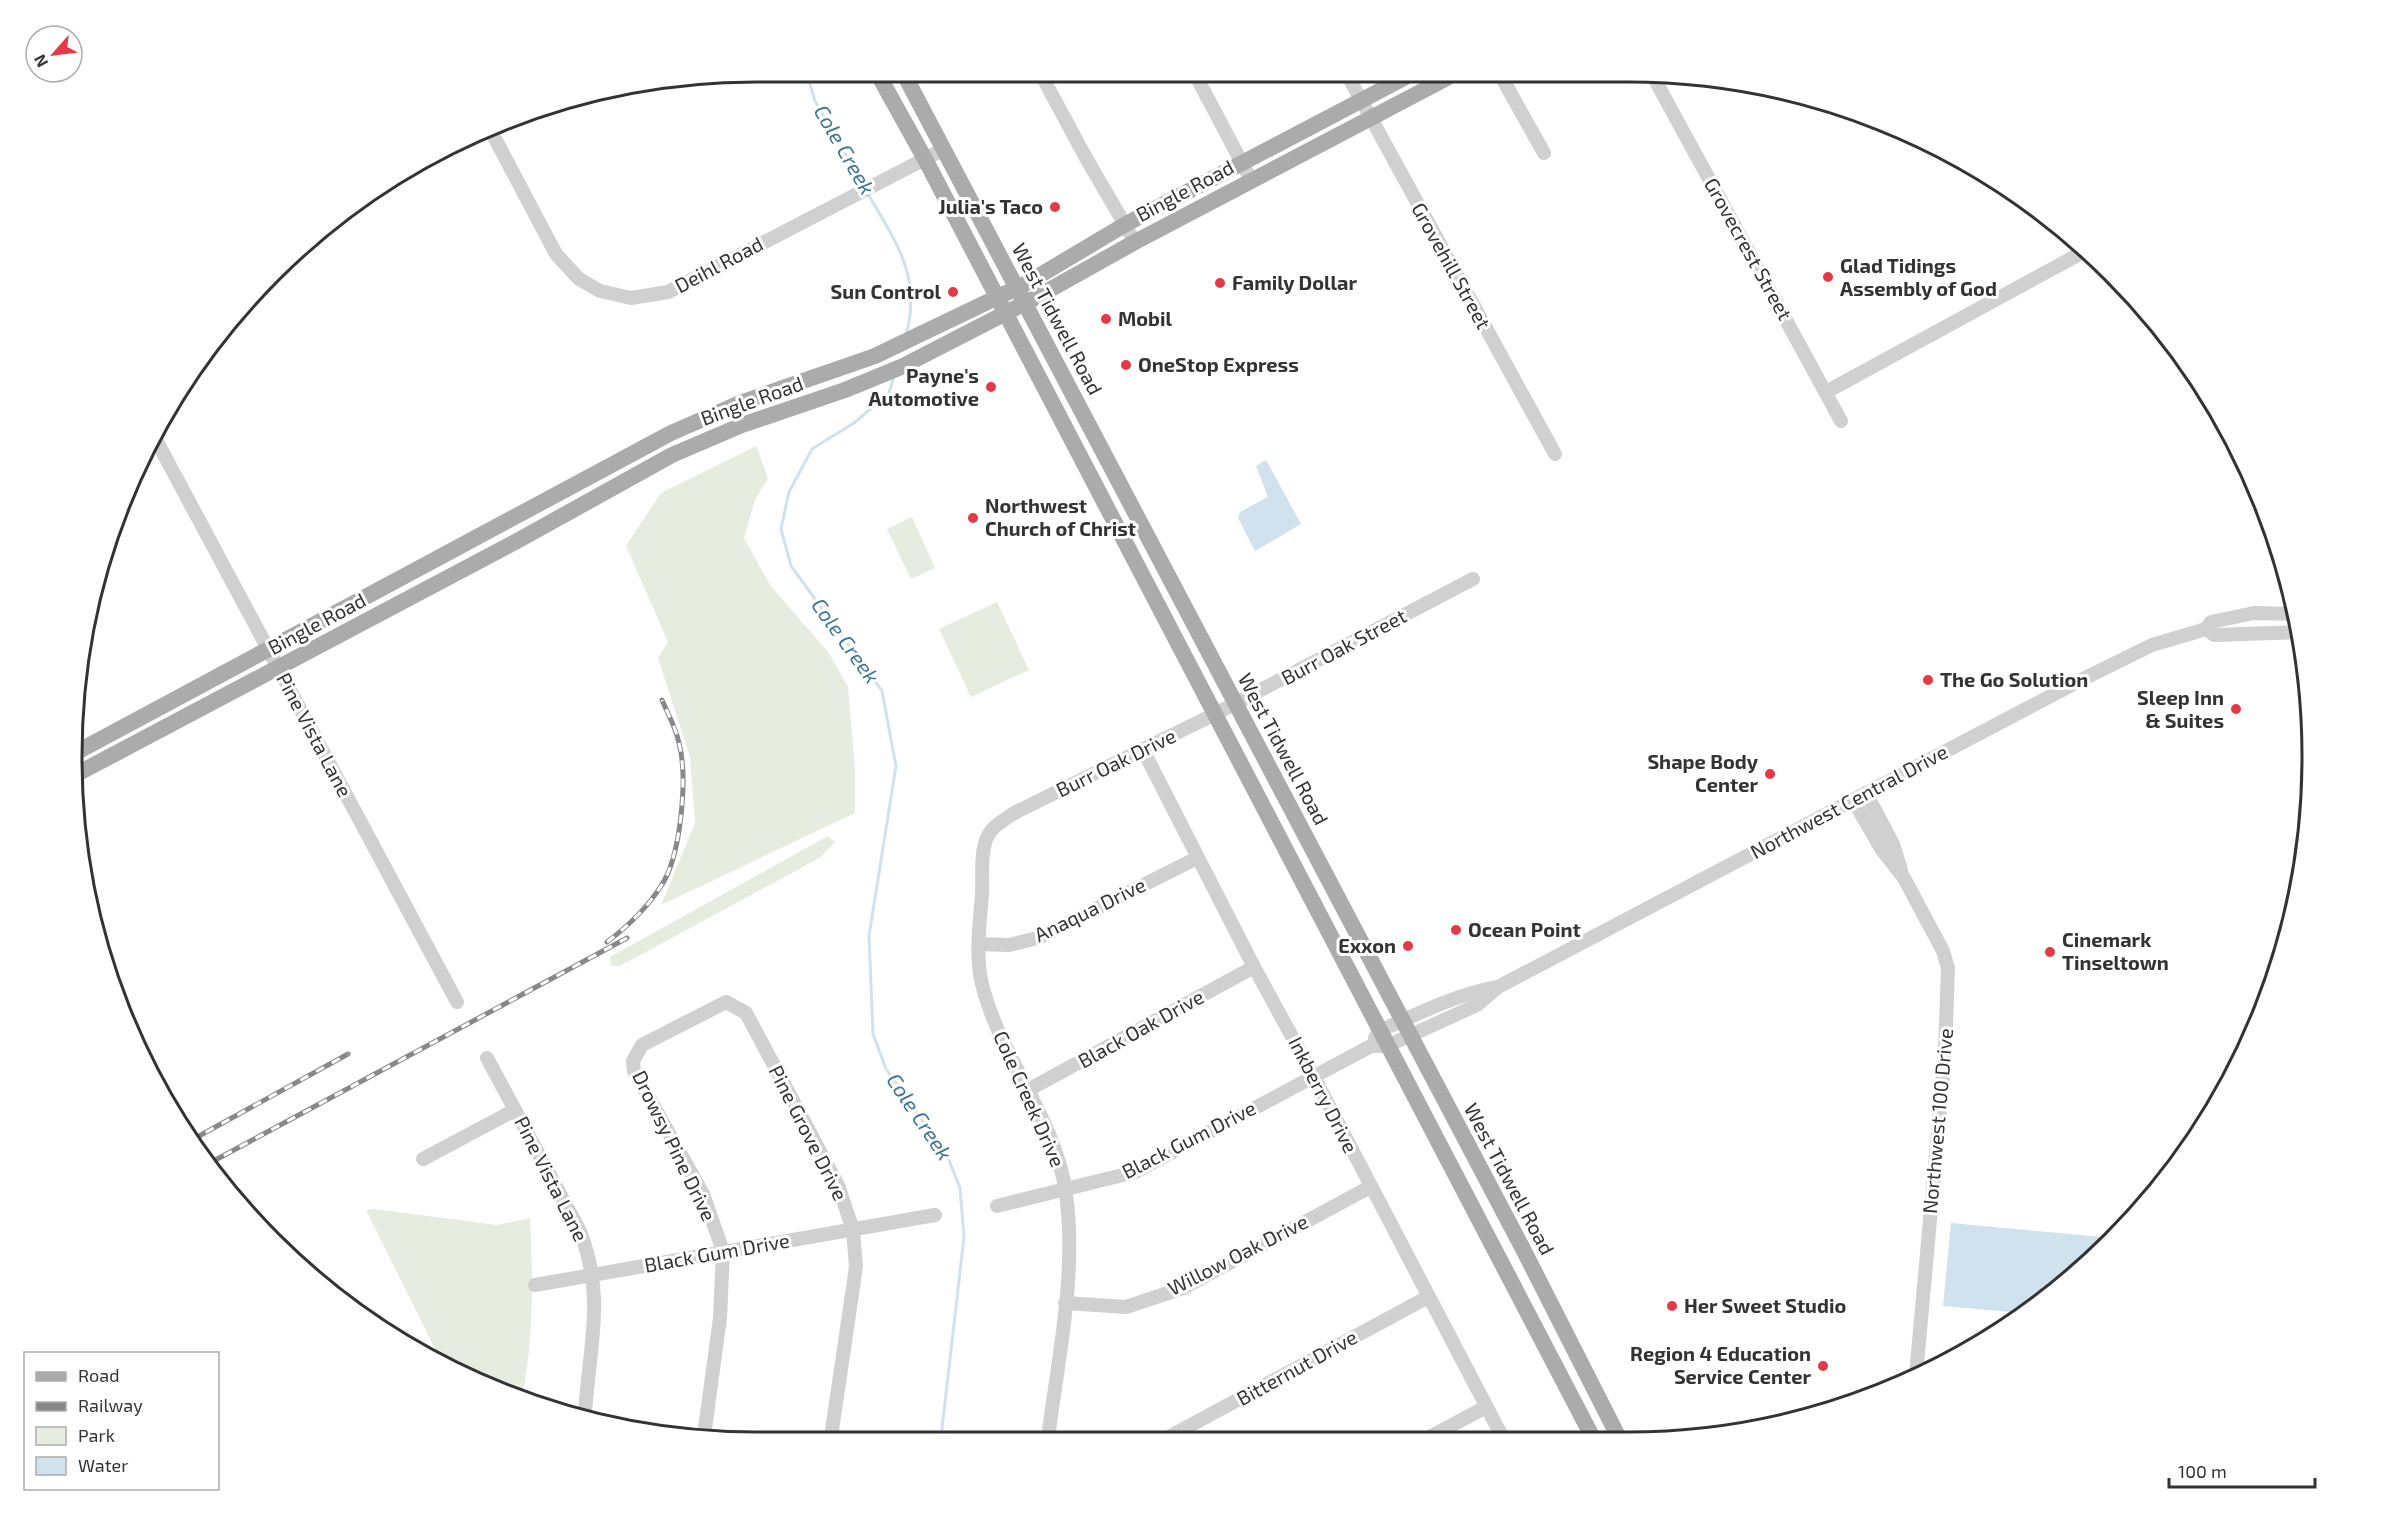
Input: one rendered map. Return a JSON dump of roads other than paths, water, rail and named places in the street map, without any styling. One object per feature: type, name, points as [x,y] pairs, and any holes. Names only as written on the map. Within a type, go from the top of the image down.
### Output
[{"type":"main road","points":[[882,82],[925,159],[995,298],[1215,714],[1379,1041],[1501,1260],[1590,1432]]},
{"type":"main road","name":"West Tidwell Road","points":[[908,82],[1522,1247],[1616,1432]]},
{"type":"main road","name":"Bingle Road","points":[[82,749],[613,463],[718,412],[862,361],[1017,288],[1126,224],[1397,82]]},
{"type":"main road","name":"Bingle Road","points":[[83,771],[279,669],[623,480],[718,434],[865,382],[922,357],[1251,180],[1440,82]]},
{"type":"main road","points":[[806,382],[812,401]]},
{"type":"main road","points":[[1083,462],[1102,450]]},
{"type":"main road","points":[[613,463],[623,480]]},
{"type":"main road","points":[[445,554],[456,573]]},
{"type":"main road","points":[[1138,568],[1159,557]]},
{"type":"main road","points":[[105,737],[114,754]]},
{"type":"main road","points":[[1501,1260],[1522,1247]]},
{"type":"street","points":[[1045,82],[1086,158],[1136,242]]},
{"type":"street","points":[[1199,82],[1251,180]]},
{"type":"street","name":"Grovehill Street","points":[[1351,82],[1554,453]]},
{"type":"street","points":[[1504,82],[1544,153]]},
{"type":"street","name":"Grovecrest Street","points":[[1657,83],[1841,421]]},
{"type":"street","name":"Deihl Road","points":[[494,136],[556,254],[579,279],[600,291],[632,298],[668,292],[944,149]]},
{"type":"street","points":[[1826,392],[2078,255]]},
{"type":"street","name":"Pine Vista Lane","points":[[159,446],[457,1002]]},
{"type":"street","name":"Burr Oak Street","points":[[1215,714],[1473,579]]},
{"type":"street","name":"Northwest Central Drive","points":[[1379,1041],[1406,1028],[1477,1005],[1498,987],[2081,680],[2152,645],[2206,629],[2211,622],[2254,613],[2287,614]]},
{"type":"street","name":"Northwest Central Drive","points":[[2206,629],[2214,635],[2291,632]]},
{"type":"street","name":"Burr Oak Drive","points":[[1016,812],[1215,714]]},
{"type":"street","name":"Inkberry Drive","points":[[1143,750],[1197,858],[1500,1432]]},
{"type":"street","name":"Northwest 100 Drive","points":[[1866,793],[1893,844],[1904,878]]},
{"type":"street","name":"Northwest 100 Drive","points":[[1853,801],[1882,850],[1904,878],[1943,951],[1948,976],[1945,1054],[1917,1366]]},
{"type":"street","name":"Cole Creek Drive","points":[[1016,812],[990,832],[984,851],[979,944],[982,983],[1000,1037],[1049,1134],[1066,1191],[1070,1253],[1049,1432]]},
{"type":"street","name":"Anaqua Drive","points":[[979,944],[1009,945],[1038,939],[1197,858]]},
{"type":"street","name":"Black Oak Drive","points":[[1028,1090],[1254,967]]},
{"type":"street","name":"Pine Grove Drive","points":[[681,1023],[726,1002],[746,1013],[838,1185],[853,1230],[856,1267],[832,1432]]},
{"type":"street","name":"Drowsy Pine Drive","points":[[681,1023],[642,1045],[633,1061],[634,1071],[703,1194],[723,1251],[720,1318],[705,1429]]},
{"type":"street","name":"Black Gum Drive","points":[[997,1206],[1066,1191],[1135,1172],[1379,1041]]},
{"type":"street","name":"Pine Vista Lane","points":[[487,1058],[580,1231],[594,1276],[596,1316],[585,1410]]},
{"type":"street","points":[[423,1159],[515,1110]]},
{"type":"street","name":"Willow Oak Drive","points":[[1065,1303],[1126,1306],[1183,1288],[1370,1187]]},
{"type":"street","name":"Black Gum Drive","points":[[535,1285],[935,1215]]},
{"type":"street","name":"Bitternut Drive","points":[[1178,1432],[1428,1297]]},
{"type":"street","points":[[1439,1432],[1486,1407]]},
{"type":"water","points":[[1266,460],[1301,524],[1255,551],[1238,518],[1240,512],[1268,497],[1256,466]]},
{"type":"water","points":[[1951,1223],[2102,1237],[2073,1264],[2011,1312],[1943,1306]]},
{"type":"waterway","name":"Cole Creek","points":[[809,82],[815,101],[863,185]]},
{"type":"waterway","name":"Cole Creek","points":[[868,194],[897,244],[908,278],[911,295],[906,335]]},
{"type":"waterway","name":"Cole Creek","points":[[894,376],[889,393],[854,423],[812,449],[789,492],[781,529],[791,566],[882,691],[896,766],[869,936],[873,1034],[886,1069],[947,1155],[960,1188],[964,1237],[942,1432]]},
{"type":"railway","points":[[607,942],[649,902],[661,886],[674,856],[683,796],[682,758],[676,732],[662,700]]},
{"type":"railway","points":[[216,1160],[627,938]]},
{"type":"railway","points":[[199,1136],[348,1054]]},
{"type":"place","name":"Julia's Taco","points":[[1055,207]]},
{"type":"place","name":"Glad Tidings Assembly of God","points":[[1828,277]]},
{"type":"place","name":"Family Dollar","points":[[1220,283]]},
{"type":"place","name":"Sun Control","points":[[953,292]]},
{"type":"place","name":"Mobil","points":[[1106,319]]},
{"type":"place","name":"OneStop Express","points":[[1126,365]]},
{"type":"place","name":"Payne's Automotive","points":[[991,387]]},
{"type":"place","name":"Northwest Church of Christ","points":[[973,518]]},
{"type":"place","name":"The Go Solution","points":[[1928,680]]},
{"type":"place","name":"Sleep Inn & Suites","points":[[2236,709]]},
{"type":"place","name":"Shape Body Center","points":[[1770,774]]},
{"type":"place","name":"Ocean Point","points":[[1456,930]]},
{"type":"place","name":"Exxon","points":[[1408,946]]},
{"type":"place","name":"Cinemark Tinseltown","points":[[2050,952]]},
{"type":"place","name":"Her Sweet Studio","points":[[1672,1306]]},
{"type":"place","name":"Region 4 Education Service Center","points":[[1823,1366]]}]
